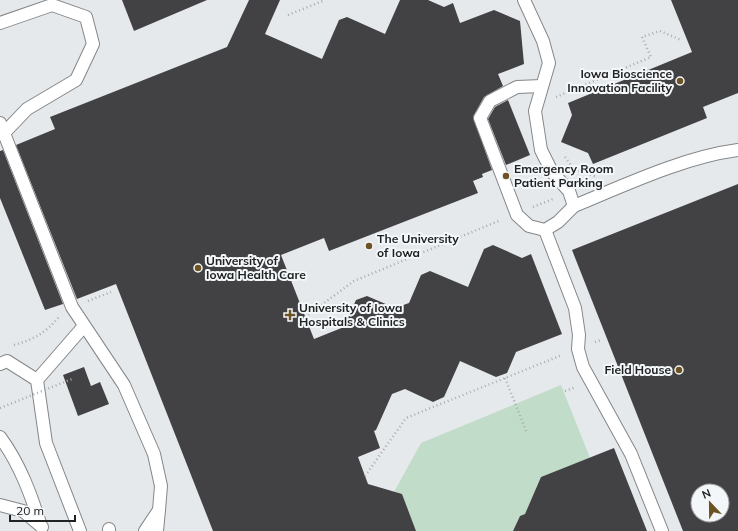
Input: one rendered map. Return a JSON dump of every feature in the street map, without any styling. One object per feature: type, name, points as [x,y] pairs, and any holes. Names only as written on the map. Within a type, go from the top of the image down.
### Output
[{"type":"lane","points":[[524,0],[543,41],[549,63],[536,111],[540,150],[552,172],[569,191],[574,206]]},
{"type":"lane","points":[[0,23],[52,5],[86,17],[93,44],[76,80],[27,109],[2,127],[72,307],[124,385],[154,454],[161,486],[158,531]]},
{"type":"lane","points":[[542,86],[517,87],[490,101],[480,118],[517,215],[529,226],[544,230],[558,222],[574,206],[657,172],[721,152],[738,150]]},
{"type":"lane","points":[[544,230],[575,308],[579,335],[578,349],[589,381],[610,412],[631,454],[662,531]]},
{"type":"lane","points":[[80,531],[46,443],[37,380],[84,326]]},
{"type":"lane","points":[[0,364],[7,361],[37,380]]},
{"type":"lane","points":[[0,437],[12,454],[34,502],[42,528]]},
{"type":"lane","points":[[0,505],[23,511],[42,528]]},
{"type":"lane","points":[[145,531],[159,510]]},
{"type":"path","points":[[288,15],[325,0]]},
{"type":"path","points":[[555,104],[556,98],[651,57],[642,37],[660,31],[681,40]]},
{"type":"path","points":[[563,154],[574,169],[601,179]]},
{"type":"path","points":[[305,317],[354,281],[506,218]]},
{"type":"path","points":[[8,347],[34,340],[49,329],[66,310],[111,292]]},
{"type":"path","points":[[365,476],[406,418],[601,340]]},
{"type":"path","points":[[505,378],[527,433]]},
{"type":"path","points":[[0,408],[72,380]]},
{"type":"green space","points":[[561,385],[590,458],[541,477],[525,514],[520,516],[513,531],[416,531],[402,494],[394,492],[421,443]]},
{"type":"building","points":[[122,0],[207,0],[134,31]]},
{"type":"building","name":"University of Iowa Health Care","points":[[249,0],[280,0],[265,34],[322,59],[339,20],[347,17],[385,34],[400,0],[428,0],[444,7],[453,3],[460,23],[494,10],[520,21],[524,64],[498,74],[503,86],[484,97],[473,117],[492,170],[482,174],[483,177],[473,181],[478,193],[329,251],[324,238],[281,255],[314,339],[344,327],[356,300],[367,296],[395,308],[409,303],[421,275],[430,271],[468,287],[484,249],[493,245],[522,258],[531,254],[562,334],[516,352],[507,373],[496,377],[460,361],[444,397],[433,402],[405,389],[392,394],[376,430],[374,431],[380,448],[358,457],[368,484],[402,494],[416,531],[213,531],[116,284],[77,299],[16,145],[55,129],[50,117],[227,47]]},
{"type":"building","name":"Iowa Bioscience Innovation Facility","points":[[671,0],[738,0],[738,93],[703,107],[707,118],[593,164],[588,153],[561,142],[572,115],[568,103],[692,52]]},
{"type":"building","points":[[508,100],[530,155],[506,165],[488,119],[495,107]]},
{"type":"building","points":[[3,150],[63,304],[45,310],[0,198],[0,151]]},
{"type":"building","name":"Field House","points":[[738,184],[738,531],[683,531],[572,250]]},
{"type":"building","points":[[84,367],[91,386],[100,382],[109,404],[78,416],[63,375]]},
{"type":"building","points":[[614,448],[647,531],[513,531],[520,516],[525,514],[541,477]]},
{"type":"place","name":"Iowa Bioscience Innovation Facility","points":[[680,81]]},
{"type":"place","name":"Emergency Room Patient Parking","points":[[506,176]]},
{"type":"place","name":"The University of Iowa","points":[[369,246]]},
{"type":"place","name":"University of Iowa Health Care","points":[[198,268]]},
{"type":"place","name":"University of Iowa Hospitals & Clinics","points":[[290,315]]},
{"type":"place","name":"Field House","points":[[679,370]]}]
